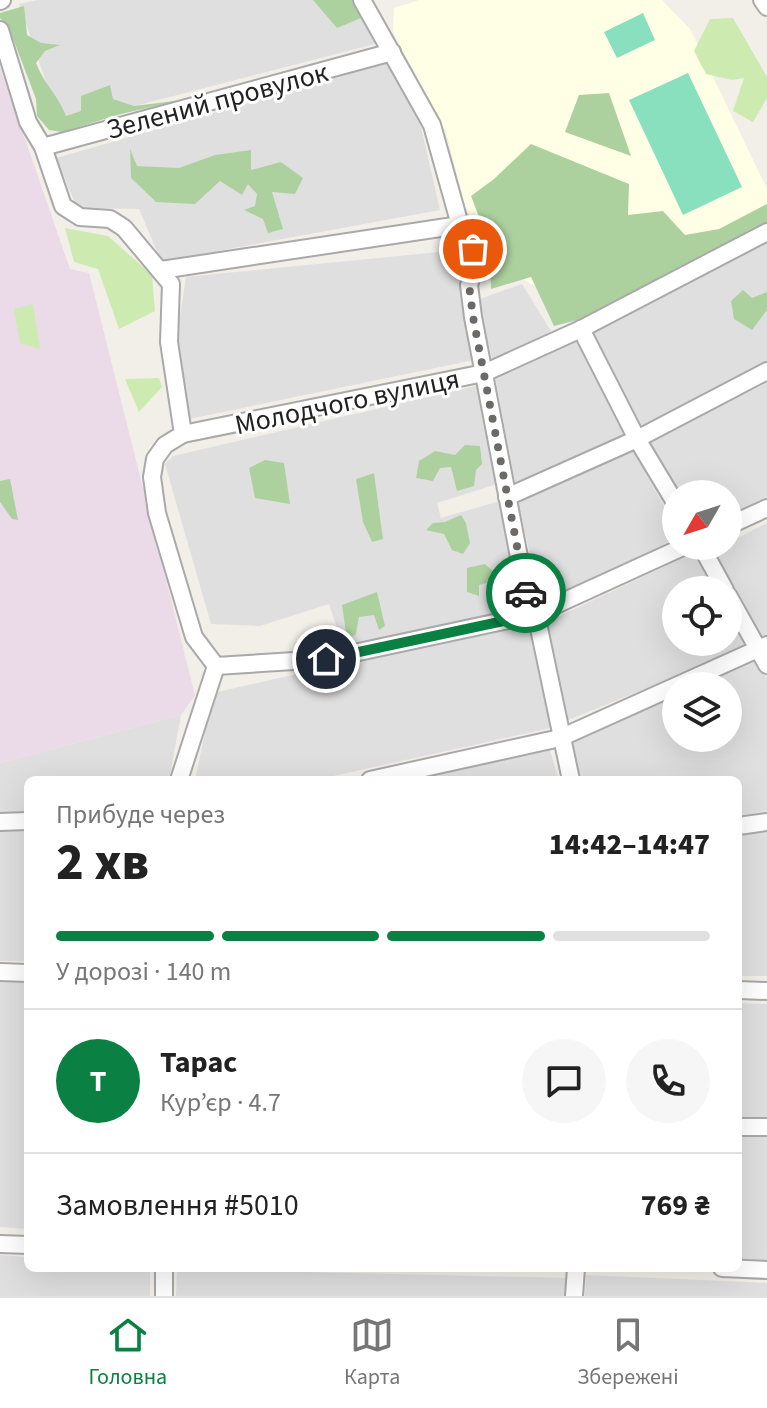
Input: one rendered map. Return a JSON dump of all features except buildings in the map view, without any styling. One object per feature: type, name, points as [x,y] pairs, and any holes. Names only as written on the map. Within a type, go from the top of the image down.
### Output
[{"type":"street","points":[[362,0],[432,125],[460,225],[473,249],[474,270],[469,285],[484,373],[529,609],[536,614],[570,776]]},
{"type":"street","points":[[762,0],[767,7]]},
{"type":"street","points":[[0,30],[28,122],[43,147],[63,206],[80,217],[110,219],[124,228],[171,284],[169,342],[183,434],[165,445],[155,459],[152,477],[155,501],[194,637],[216,666]]},
{"type":"street","name":"Зелений провулок","points":[[43,147],[392,52]]},
{"type":"street","points":[[161,270],[460,225]]},
{"type":"street","name":"Молодчого вулиця","points":[[183,434],[484,373],[581,329],[767,232]]},
{"type":"street","points":[[581,329],[637,439],[662,481]]},
{"type":"street","points":[[507,497],[637,439],[767,371]]},
{"type":"street","points":[[742,520],[767,508]]},
{"type":"street","points":[[216,666],[326,659],[536,614],[662,556]]},
{"type":"street","points":[[742,616],[762,647],[767,665]]},
{"type":"street","points":[[388,776],[560,738],[762,647]]},
{"type":"street","points":[[180,776],[216,666]]},
{"type":"street","points":[[0,822],[24,821]]},
{"type":"street","points":[[742,825],[767,822]]},
{"type":"street","points":[[0,972],[24,973]]},
{"type":"street","points":[[742,990],[767,991]]},
{"type":"street","points":[[742,1127],[767,1127]]},
{"type":"street","points":[[0,1244],[24,1245]]},
{"type":"street","points":[[742,1269],[767,1270]]},
{"type":"street","points":[[164,1272],[164,1296]]},
{"type":"street","points":[[574,1296],[576,1272]]},
{"type":"shaded area","points":[[37,0],[356,0],[375,44],[61,125],[19,4]]},
{"type":"shaded area","points":[[419,0],[662,0],[690,29],[767,189],[767,226],[592,319],[490,260],[465,205],[446,132],[393,32],[394,8]]},
{"type":"shaded area","points":[[388,63],[421,127],[440,210],[164,261],[139,209],[77,208],[56,158]]},
{"type":"shaded area","points":[[0,67],[70,269],[89,273],[195,695],[181,715],[0,763]]},
{"type":"shaded area","points":[[767,242],[767,361],[640,427],[635,425],[589,335]]},
{"type":"shaded area","points":[[459,250],[474,360],[189,419],[176,343],[186,277]]},
{"type":"shaded area","points":[[522,284],[551,331],[493,362],[477,300]]},
{"type":"shaded area","points":[[579,339],[626,434],[515,484],[495,377]]},
{"type":"shaded area","points":[[767,383],[767,497],[742,509],[742,480],[672,480],[649,441]]},
{"type":"shaded area","points":[[480,385],[497,484],[437,503],[441,518],[500,501],[522,607],[343,647],[329,604],[260,626],[211,624],[165,464],[173,456]]},
{"type":"shaded area","points":[[633,450],[662,503],[662,545],[543,608],[517,500]]},
{"type":"shaded area","points":[[767,523],[767,638],[761,641],[742,605],[742,576],[727,576],[718,560],[742,560],[742,536]]},
{"type":"shaded area","points":[[678,560],[697,560],[706,576],[662,576],[662,656],[727,656],[687,672],[662,672],[662,682],[568,720],[545,623]]},
{"type":"shaded area","points":[[529,622],[551,728],[333,776],[196,776],[213,693]]},
{"type":"shaded area","points":[[757,661],[767,678],[767,811],[742,815],[742,776],[578,776],[569,741],[662,701],[662,752],[742,752],[742,672],[731,672]]},
{"type":"shaded area","points":[[181,715],[170,776],[24,776],[24,812],[0,813],[0,763]]},
{"type":"shaded area","points":[[550,750],[558,776],[426,776]]},
{"type":"shaded area","points":[[24,828],[24,961],[0,961],[0,830]]},
{"type":"shaded area","points":[[767,832],[767,976],[742,976],[742,835]]},
{"type":"shaded area","points":[[0,980],[24,981],[24,1229],[0,1227]]},
{"type":"shaded area","points":[[742,1003],[767,1004],[767,1123],[742,1122]]},
{"type":"shaded area","points":[[742,1135],[767,1136],[767,1260],[742,1259]]},
{"type":"shaded area","points":[[0,1255],[24,1257],[24,1272],[150,1272],[150,1296],[0,1296]]},
{"type":"shaded area","points":[[177,1272],[569,1278],[568,1296],[176,1296]]},
{"type":"shaded area","points":[[586,1275],[767,1283],[767,1296],[585,1296]]},
{"type":"green space","points":[[313,0],[354,0],[361,18],[337,28]]},
{"type":"green space","points":[[24,6],[27,35],[41,43],[60,45],[45,51],[36,63],[66,116],[81,111],[81,96],[110,85],[113,99],[134,106],[182,100],[62,132],[49,130],[37,116],[36,99],[9,28],[0,18],[0,13]]},
{"type":"green space","points":[[643,13],[655,40],[617,58],[604,32]]},
{"type":"green space","points":[[733,18],[767,77],[767,98],[753,122],[733,111],[744,78],[732,80],[706,74],[694,51],[710,19]]},
{"type":"green space","points":[[688,73],[742,187],[683,215],[629,100]]},
{"type":"green space","points":[[609,93],[631,156],[565,132],[579,95]]},
{"type":"green space","points":[[531,144],[629,184],[628,215],[663,211],[685,235],[719,229],[767,204],[767,222],[593,316],[554,326],[531,277],[491,289],[490,246],[471,196]]},
{"type":"green space","points":[[130,149],[137,166],[179,168],[215,155],[251,150],[251,170],[281,162],[303,178],[295,194],[272,192],[283,229],[268,233],[263,219],[244,210],[255,206],[257,194],[248,184],[242,195],[220,181],[195,204],[156,202],[131,178]]},
{"type":"green space","points":[[65,228],[108,236],[152,275],[155,311],[119,329],[98,269],[74,262]]},
{"type":"green space","points":[[743,290],[752,298],[767,292],[767,310],[752,330],[734,319],[731,301]]},
{"type":"green space","points":[[33,304],[40,349],[20,343],[14,309]]},
{"type":"green space","points":[[159,378],[162,387],[139,412],[125,379]]},
{"type":"green space","points":[[465,445],[480,446],[482,464],[476,470],[474,486],[457,491],[451,467],[440,468],[433,481],[416,478],[419,461],[435,451],[455,455]]},
{"type":"green space","points":[[265,460],[284,463],[290,504],[255,498],[249,468]]},
{"type":"green space","points":[[374,473],[383,539],[372,542],[363,522],[356,479]]},
{"type":"green space","points":[[10,479],[18,520],[12,519],[0,502],[0,481]]},
{"type":"green space","points":[[461,515],[470,543],[463,554],[452,550],[444,534],[426,530],[433,523]]},
{"type":"green space","points":[[485,564],[494,572],[495,581],[479,585],[479,596],[467,592],[467,568]]},
{"type":"green space","points":[[377,592],[385,626],[379,630],[374,615],[359,617],[356,634],[347,640],[342,605]]},
{"type":"way so far","points":[[473,249],[474,270],[469,285],[473,317],[526,593]]},
{"type":"route","points":[[326,659],[536,614],[529,609],[526,593]]}]
